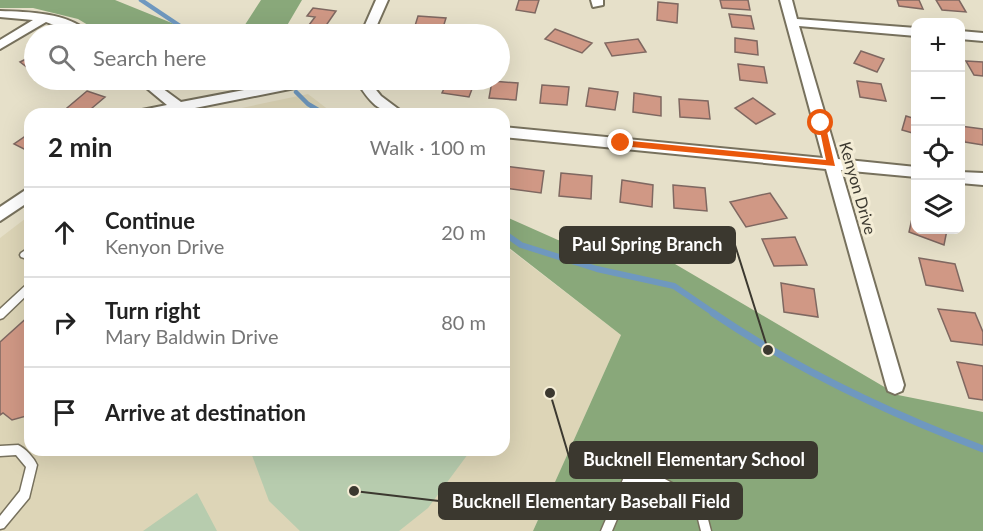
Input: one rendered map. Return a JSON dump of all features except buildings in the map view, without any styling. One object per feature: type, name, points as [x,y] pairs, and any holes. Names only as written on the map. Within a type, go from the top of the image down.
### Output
[{"type":"street","points":[[371,24],[382,0]]},
{"type":"street","name":"Kenyon Drive","points":[[786,0],[895,386]]},
{"type":"street","points":[[0,14],[44,18],[64,24]]},
{"type":"street","points":[[34,24],[44,18]]},
{"type":"street","points":[[793,22],[911,32]]},
{"type":"street","points":[[0,45],[24,30]]},
{"type":"street","points":[[965,35],[983,37]]},
{"type":"street","points":[[156,90],[178,106]]},
{"type":"street","points":[[169,108],[262,90]]},
{"type":"street","points":[[369,90],[376,99],[389,108]]},
{"type":"street","points":[[510,133],[911,172]]},
{"type":"street","points":[[965,177],[983,179]]},
{"type":"street","points":[[0,215],[24,197]]},
{"type":"lane","points":[[0,315],[24,293]]},
{"type":"lane","points":[[0,451],[18,450],[32,465],[25,494],[0,525]]},
{"type":"lane","points":[[606,531],[628,481],[663,483],[699,504],[706,531]]},
{"type":"shaded area","points":[[308,94],[326,108],[242,108]]},
{"type":"shaded area","points":[[24,220],[24,456],[510,456],[510,250],[621,335],[533,531],[0,531],[0,238]]},
{"type":"green space","points":[[0,0],[115,0],[174,24],[86,24],[78,19],[33,8],[0,8]]},
{"type":"green space","points":[[261,0],[302,0],[288,24],[245,24]]},
{"type":"green space","points":[[510,219],[558,240],[652,264],[658,254],[898,395],[983,412],[983,531],[533,531],[621,335],[510,249]]},
{"type":"green space","points":[[252,456],[467,456],[428,508],[399,531],[300,531],[269,501]]},
{"type":"green space","points":[[197,493],[217,531],[143,531]]},
{"type":"waterway","points":[[141,0],[177,24]]},
{"type":"waterway","points":[[296,92],[315,108]]},
{"type":"waterway","points":[[510,237],[521,245],[597,269],[674,286],[715,314]]},
{"type":"waterway","points":[[713,313],[810,372],[913,421],[983,449]]},
{"type":"place","name":"Paul Spring Branch","points":[[768,350]]},
{"type":"place","name":"Bucknell Elementary School","points":[[550,393]]},
{"type":"place","name":"Bucknell Elementary Baseball Field","points":[[354,491]]},
{"type":"route","points":[[621,143],[832,164],[821,123]]}]
